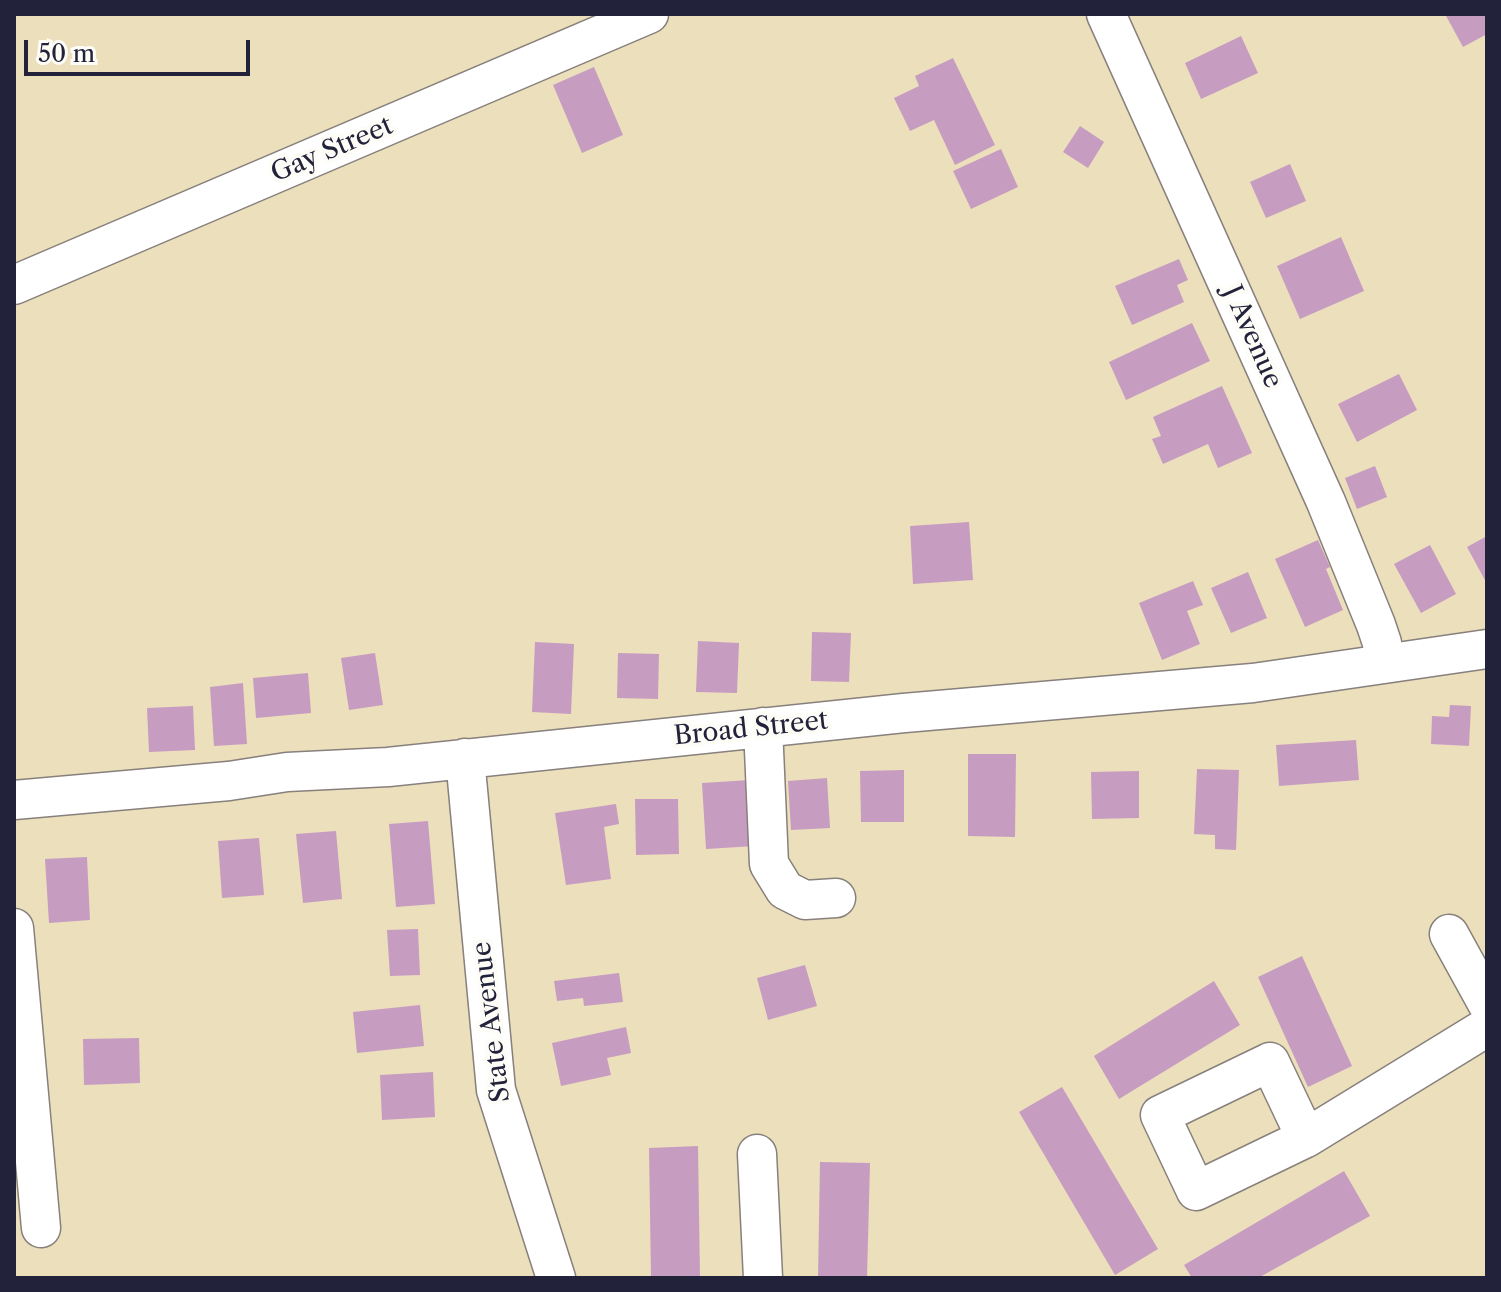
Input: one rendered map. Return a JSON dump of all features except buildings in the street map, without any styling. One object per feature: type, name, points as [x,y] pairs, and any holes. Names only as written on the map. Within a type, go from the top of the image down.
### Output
[{"type":"street","name":"Gay Street","points":[[14,285],[649,14]]},
{"type":"street","name":"J Avenue","points":[[1106,14],[1326,502],[1376,625],[1382,643],[1383,664]]},
{"type":"street","name":"Broad Street","points":[[14,800],[1253,683],[1487,649]]},
{"type":"street","points":[[763,727],[769,864],[785,890],[805,900],[836,898]]},
{"type":"street","name":"State Avenue","points":[[465,758],[496,1090],[556,1278]]},
{"type":"street","points":[[14,928],[41,1228]]},
{"type":"street","points":[[1449,934],[1487,1003]]},
{"type":"street","points":[[1306,1138],[1487,1027]]},
{"type":"street","points":[[757,1154],[763,1278]]}]
